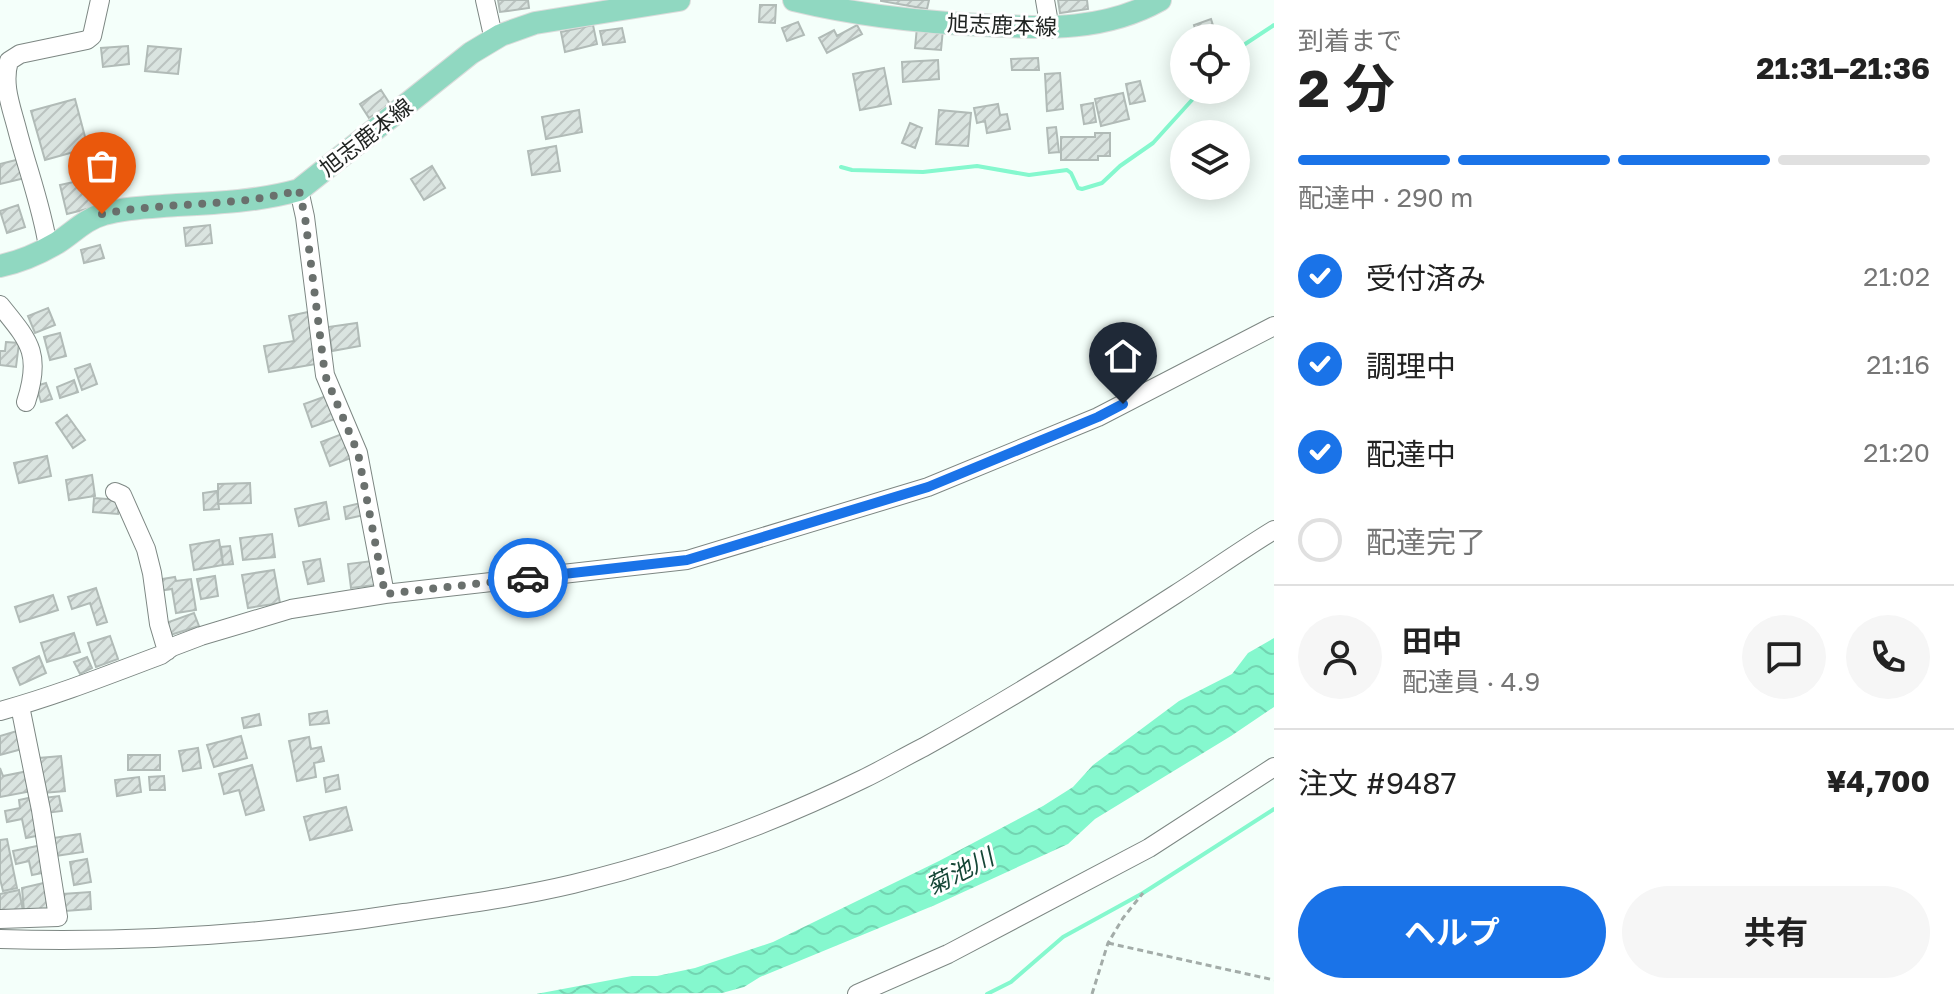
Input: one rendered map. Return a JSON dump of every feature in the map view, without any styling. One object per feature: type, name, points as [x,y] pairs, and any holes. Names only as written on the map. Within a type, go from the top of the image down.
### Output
[{"type":"main road","name":"旭志鹿本線","points":[[0,266],[57,243],[83,223],[102,214],[136,207],[272,198],[299,190],[471,53],[494,40],[535,23],[679,0]]},
{"type":"main road","name":"旭志鹿本線","points":[[794,0],[886,18],[1050,29],[1120,18],[1160,0]]},
{"type":"street","points":[[48,247],[45,224],[7,95],[5,74],[9,61],[20,54],[87,40],[95,29],[100,0]]},
{"type":"street","points":[[485,0],[494,40]]},
{"type":"street","points":[[1045,0],[1050,29]]},
{"type":"street","points":[[299,190],[325,375],[358,453],[385,594]]},
{"type":"street","points":[[0,305],[32,352],[34,365],[26,402]]},
{"type":"street","points":[[0,711],[82,685],[201,636],[291,609],[385,594],[687,560],[898,497],[1098,417],[1274,326]]},
{"type":"street","points":[[115,492],[122,495],[146,549],[167,651]]},
{"type":"street","points":[[0,939],[182,937],[339,923],[572,884],[677,854],[801,808],[879,771],[1029,686],[1274,530]]},
{"type":"street","points":[[0,919],[58,917],[20,706]]},
{"type":"street","points":[[857,994],[948,954],[1149,848],[1274,767]]},
{"type":"path","points":[[1092,994],[1108,943],[1143,893]]},
{"type":"path","points":[[1108,943],[1274,980]]},
{"type":"water","name":"菊池川","points":[[1274,638],[1274,707],[1095,819],[1068,844],[935,905],[760,977],[744,987],[722,993],[536,994],[695,968],[773,942],[1043,806],[1073,787],[1093,765],[1179,701],[1232,674],[1248,653]]},
{"type":"building","points":[[498,0],[528,0],[529,8],[500,12]]},
{"type":"building","points":[[881,0],[929,0],[927,9]]},
{"type":"building","points":[[1058,0],[1087,0],[1088,9],[1060,13]]},
{"type":"building","points":[[760,5],[776,5],[775,23],[759,22]]},
{"type":"building","points":[[798,22],[804,35],[787,41],[782,28]]},
{"type":"building","points":[[593,25],[597,44],[565,52],[561,32]]},
{"type":"building","points":[[857,25],[862,34],[827,53],[819,38],[834,30],[837,36]]},
{"type":"building","points":[[917,27],[943,29],[941,50],[915,48]]},
{"type":"building","points":[[622,28],[625,42],[603,45],[600,31]]},
{"type":"building","points":[[128,46],[129,64],[103,67],[101,48]]},
{"type":"building","points":[[148,46],[181,49],[178,74],[145,71]]},
{"type":"building","points":[[1038,58],[1039,70],[1012,70],[1011,59]]},
{"type":"building","points":[[938,60],[939,79],[903,82],[902,62]]},
{"type":"building","points":[[884,68],[891,104],[860,110],[853,74]]},
{"type":"building","points":[[1060,73],[1063,109],[1047,111],[1045,74]]},
{"type":"building","points":[[1140,81],[1145,101],[1130,104],[1126,84]]},
{"type":"building","points":[[381,90],[390,104],[369,118],[360,104]]},
{"type":"building","points":[[1123,93],[1129,119],[1101,126],[1095,99]]},
{"type":"building","points":[[75,99],[88,148],[45,160],[31,111]]},
{"type":"building","points":[[1093,103],[1096,122],[1084,124],[1081,105]]},
{"type":"building","points":[[998,104],[1000,115],[1007,114],[1010,129],[987,133],[985,121],[977,123],[974,108]]},
{"type":"building","points":[[579,110],[582,132],[546,139],[542,117]]},
{"type":"building","points":[[939,110],[971,113],[968,146],[936,144]]},
{"type":"building","points":[[910,123],[922,128],[915,148],[902,143]]},
{"type":"building","points":[[1056,127],[1059,152],[1049,153],[1047,128]]},
{"type":"building","points":[[1095,133],[1110,133],[1110,156],[1098,156],[1098,160],[1061,160],[1061,137],[1095,137]]},
{"type":"building","points":[[556,146],[560,171],[532,175],[528,151]]},
{"type":"building","points":[[20,159],[25,178],[0,184],[0,164]]},
{"type":"building","points":[[432,166],[445,188],[424,200],[411,179]]},
{"type":"building","points":[[92,178],[99,206],[67,214],[60,185]]},
{"type":"building","points":[[18,205],[25,227],[7,233],[0,211]]},
{"type":"building","points":[[210,225],[212,243],[186,246],[184,228]]},
{"type":"building","points":[[100,245],[104,258],[84,263],[81,250]]},
{"type":"building","points":[[48,308],[55,325],[35,333],[28,316]]},
{"type":"building","points":[[308,312],[316,364],[269,372],[264,346],[294,341],[289,316]]},
{"type":"building","points":[[357,323],[360,346],[332,351],[328,327]]},
{"type":"building","points":[[60,333],[66,356],[50,360],[44,337]]},
{"type":"building","points":[[6,342],[19,343],[16,367],[0,365],[0,351],[5,351]]},
{"type":"building","points":[[90,364],[97,384],[82,390],[75,369]]},
{"type":"building","points":[[74,380],[78,392],[60,398],[57,387]]},
{"type":"building","points":[[46,383],[52,399],[41,402],[36,386]]},
{"type":"building","points":[[329,395],[338,418],[312,427],[304,404]]},
{"type":"building","points":[[67,415],[85,440],[73,448],[56,423]]},
{"type":"building","points":[[342,434],[351,458],[330,466],[321,442]]},
{"type":"building","points":[[47,456],[51,476],[19,483],[14,463]]},
{"type":"building","points":[[92,475],[95,496],[69,500],[66,480]]},
{"type":"building","points":[[250,483],[251,503],[218,504],[218,484]]},
{"type":"building","points":[[217,491],[219,509],[204,510],[203,493]]},
{"type":"building","points":[[94,498],[119,500],[118,514],[93,512]]},
{"type":"building","points":[[326,502],[329,519],[299,526],[295,509]]},
{"type":"building","points":[[361,503],[364,515],[346,519],[344,507]]},
{"type":"building","points":[[272,534],[275,557],[243,560],[240,538]]},
{"type":"building","points":[[219,540],[223,565],[194,570],[190,545]]},
{"type":"building","points":[[230,546],[233,564],[223,565],[221,547]]},
{"type":"building","points":[[320,559],[324,581],[308,584],[303,562]]},
{"type":"building","points":[[372,561],[375,585],[351,588],[348,564]]},
{"type":"building","points":[[274,570],[280,603],[248,608],[242,575]]},
{"type":"building","points":[[215,576],[218,596],[201,599],[197,579]]},
{"type":"building","points":[[175,577],[176,581],[191,579],[196,610],[176,613],[172,589],[158,591],[156,580]]},
{"type":"building","points":[[96,588],[107,622],[97,625],[90,603],[72,609],[68,597]]},
{"type":"building","points":[[53,595],[58,610],[20,622],[15,607]]},
{"type":"building","points":[[194,613],[199,626],[167,636],[163,624]]},
{"type":"building","points":[[74,633],[80,652],[47,662],[41,643]]},
{"type":"building","points":[[110,636],[118,659],[96,667],[88,643]]},
{"type":"building","points":[[39,656],[46,673],[20,685],[13,668]]},
{"type":"building","points":[[87,657],[92,668],[80,674],[74,662]]},
{"type":"building","points":[[327,711],[329,723],[310,725],[309,714]]},
{"type":"building","points":[[259,714],[261,725],[244,728],[242,718]]},
{"type":"building","points":[[17,731],[22,749],[0,755],[0,736]]},
{"type":"building","points":[[241,736],[247,758],[214,767],[207,745]]},
{"type":"building","points":[[309,737],[311,749],[321,747],[324,761],[314,763],[316,777],[297,781],[289,741]]},
{"type":"building","points":[[198,748],[201,768],[183,771],[179,751]]},
{"type":"building","points":[[128,755],[160,755],[160,770],[128,770]]},
{"type":"building","points":[[61,756],[65,791],[43,793],[39,758]]},
{"type":"building","points":[[252,765],[264,810],[246,815],[239,790],[224,794],[219,774]]},
{"type":"building","points":[[0,768],[3,776],[28,771],[32,791],[0,797]]},
{"type":"building","points":[[338,775],[340,789],[326,792],[324,778]]},
{"type":"building","points":[[164,776],[165,790],[150,790],[149,777]]},
{"type":"building","points":[[139,777],[141,792],[117,796],[115,780]]},
{"type":"building","points":[[59,796],[62,811],[46,813],[43,798]]},
{"type":"building","points":[[33,797],[41,835],[26,838],[22,819],[7,822],[5,811],[20,808],[19,800]]},
{"type":"building","points":[[346,807],[352,830],[310,840],[304,817]]},
{"type":"building","points":[[80,834],[83,852],[55,856],[53,838]]},
{"type":"building","points":[[7,839],[17,888],[3,891],[0,840]]},
{"type":"building","points":[[42,845],[47,872],[32,875],[29,861],[16,864],[13,851]]},
{"type":"building","points":[[87,859],[91,882],[74,885],[70,862]]},
{"type":"building","points":[[48,882],[55,912],[24,911],[22,888]]},
{"type":"building","points":[[19,890],[23,911],[0,912],[0,894]]},
{"type":"building","points":[[90,892],[91,909],[65,911],[63,894]]},
{"type":"waterway","points":[[1250,41],[1274,25]]},
{"type":"waterway","points":[[841,167],[923,172],[977,166],[1029,175],[1067,170],[1078,188],[1082,189],[1102,183],[1153,143],[1188,104]]},
{"type":"waterway","points":[[987,994],[1011,982],[1063,937],[1143,893],[1274,809]]},
{"type":"way so far","points":[[102,214],[136,207],[272,198],[299,190],[325,375],[358,453],[385,594],[528,578]]},
{"type":"route","points":[[528,578],[687,560],[928,487],[1123,404]]}]
